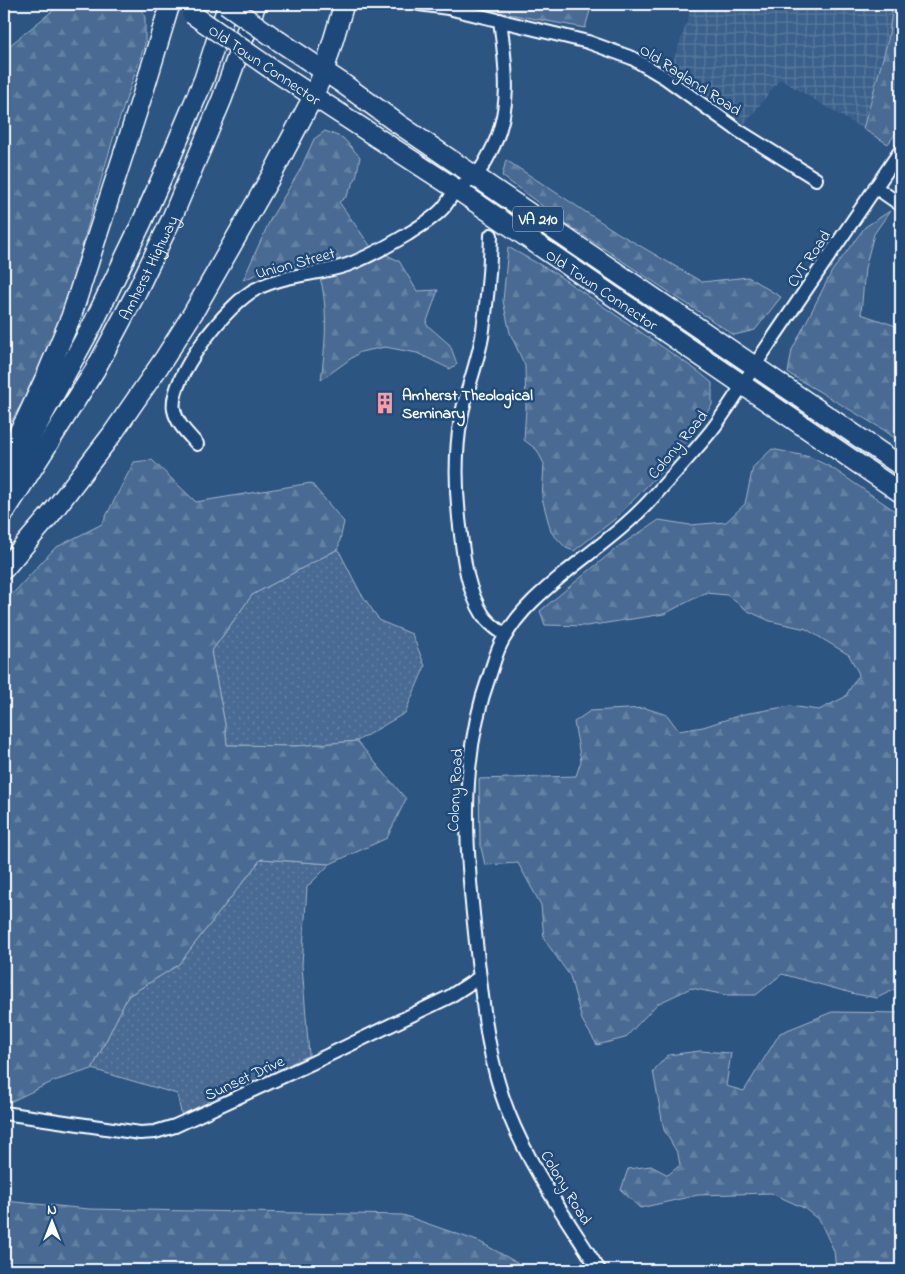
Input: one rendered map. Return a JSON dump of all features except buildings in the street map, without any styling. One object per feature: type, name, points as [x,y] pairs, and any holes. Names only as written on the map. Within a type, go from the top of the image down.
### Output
[{"type":"highway","points":[[4,460],[26,419],[71,317],[170,4]]},
{"type":"highway","name":"Old Town Connector","points":[[177,4],[313,97],[456,189],[901,493]]},
{"type":"highway","name":"Old Town Connector","points":[[227,4],[397,123],[901,466]]},
{"type":"highway","name":"Amherst Highway","points":[[4,483],[93,324],[142,222],[172,157],[204,79],[227,4]]},
{"type":"highway","name":"Amherst Highway","points":[[4,513],[94,370],[135,295],[171,220],[222,99],[256,4]]},
{"type":"highway","points":[[4,569],[51,514],[113,433],[193,313],[260,196],[313,97],[324,71],[344,4]]},
{"type":"street","name":"Old Ragland Road","points":[[419,4],[449,6],[588,42],[632,58],[664,77],[739,131],[816,179]]},
{"type":"street","points":[[475,176],[495,144],[506,105],[506,62],[500,20]]},
{"type":"street","name":"CVT Road","points":[[742,385],[901,150]]},
{"type":"street","name":"Union Street","points":[[197,444],[185,432],[174,410],[178,387],[187,365],[205,339],[240,299],[270,283],[344,266],[371,255],[423,224],[444,207],[456,189],[475,176]]},
{"type":"street","points":[[875,188],[901,205]]},
{"type":"street","points":[[491,235],[487,305],[481,340],[461,418],[456,466],[458,514],[468,582],[484,616],[493,627],[506,635]]},
{"type":"street","name":"Colony Road","points":[[599,1270],[541,1178],[520,1140],[498,1081],[490,1050],[468,866],[467,795],[470,756],[480,703],[499,648],[506,635],[529,604],[546,588],[619,530],[651,500],[711,430],[742,385]]},
{"type":"street","name":"Sunset Drive","points":[[4,1113],[140,1133],[162,1131],[312,1063],[449,997],[480,977]]},
{"type":"shaded area","points":[[693,4],[893,4],[888,40],[863,129],[780,79],[745,124],[670,70]]},
{"type":"green space","points":[[61,4],[140,4],[145,18],[145,44],[115,132],[64,309],[31,388],[4,433],[4,50]]},
{"type":"green space","points":[[471,4],[592,4],[585,28],[470,7]]},
{"type":"green space","points":[[893,4],[901,4],[901,126],[888,144],[863,129],[888,40]]},
{"type":"green space","points":[[325,131],[343,138],[360,157],[356,178],[346,197],[339,202],[371,247],[399,261],[417,291],[438,290],[426,324],[450,345],[457,364],[450,369],[417,353],[385,347],[360,352],[321,380],[325,344],[325,309],[322,285],[315,262],[258,274],[243,280],[271,218],[300,170],[314,139]]},
{"type":"green space","points":[[506,160],[618,233],[702,282],[748,277],[781,297],[755,330],[734,335],[571,227],[502,176]]},
{"type":"green space","points":[[890,211],[874,234],[865,268],[861,314],[899,327],[901,334],[901,443],[884,430],[788,373],[792,350],[832,271],[865,227]]},
{"type":"green space","points":[[508,247],[553,272],[699,372],[712,383],[712,405],[679,453],[615,519],[574,551],[566,548],[551,532],[542,498],[544,464],[537,450],[524,440],[526,408],[525,366],[510,333],[503,301]]},
{"type":"green space","points":[[772,449],[810,457],[832,468],[901,515],[901,986],[877,998],[855,994],[782,974],[756,995],[726,995],[691,988],[657,1004],[625,1038],[597,1045],[582,1020],[570,976],[544,939],[541,905],[518,863],[485,865],[480,843],[479,779],[576,776],[581,761],[574,722],[590,711],[645,708],[667,715],[679,731],[703,727],[744,714],[790,706],[819,710],[845,697],[859,674],[849,655],[806,629],[770,621],[748,611],[727,595],[705,593],[664,614],[587,626],[545,625],[540,611],[619,546],[659,520],[690,525],[726,522],[745,504],[753,467]]},
{"type":"green space","points":[[152,460],[196,502],[311,483],[344,522],[338,549],[252,595],[211,652],[225,724],[227,745],[296,746],[357,741],[406,799],[387,838],[330,864],[261,859],[178,965],[128,996],[92,1069],[54,1081],[8,1103],[4,1101],[4,603],[55,548],[102,524],[134,462]]},
{"type":"green space","points":[[338,549],[360,592],[380,621],[412,634],[425,666],[405,713],[357,741],[296,746],[227,745],[225,724],[211,652],[252,595]]},
{"type":"green space","points":[[261,859],[330,864],[307,887],[302,965],[309,1055],[182,1117],[177,1094],[92,1069],[128,996],[178,965]]},
{"type":"green space","points":[[832,1012],[901,1013],[901,1270],[836,1270],[834,1251],[820,1221],[804,1208],[771,1193],[698,1195],[640,1208],[621,1190],[628,1169],[651,1166],[668,1175],[680,1165],[678,1154],[664,1130],[653,1071],[668,1055],[700,1051],[731,1053],[726,1086],[744,1091],[780,1033]]},
{"type":"green space","points":[[4,1201],[89,1209],[403,1215],[480,1242],[530,1270],[4,1270]]},
{"type":"place","name":"Amherst Theological Seminary","points":[[385,403]]}]
